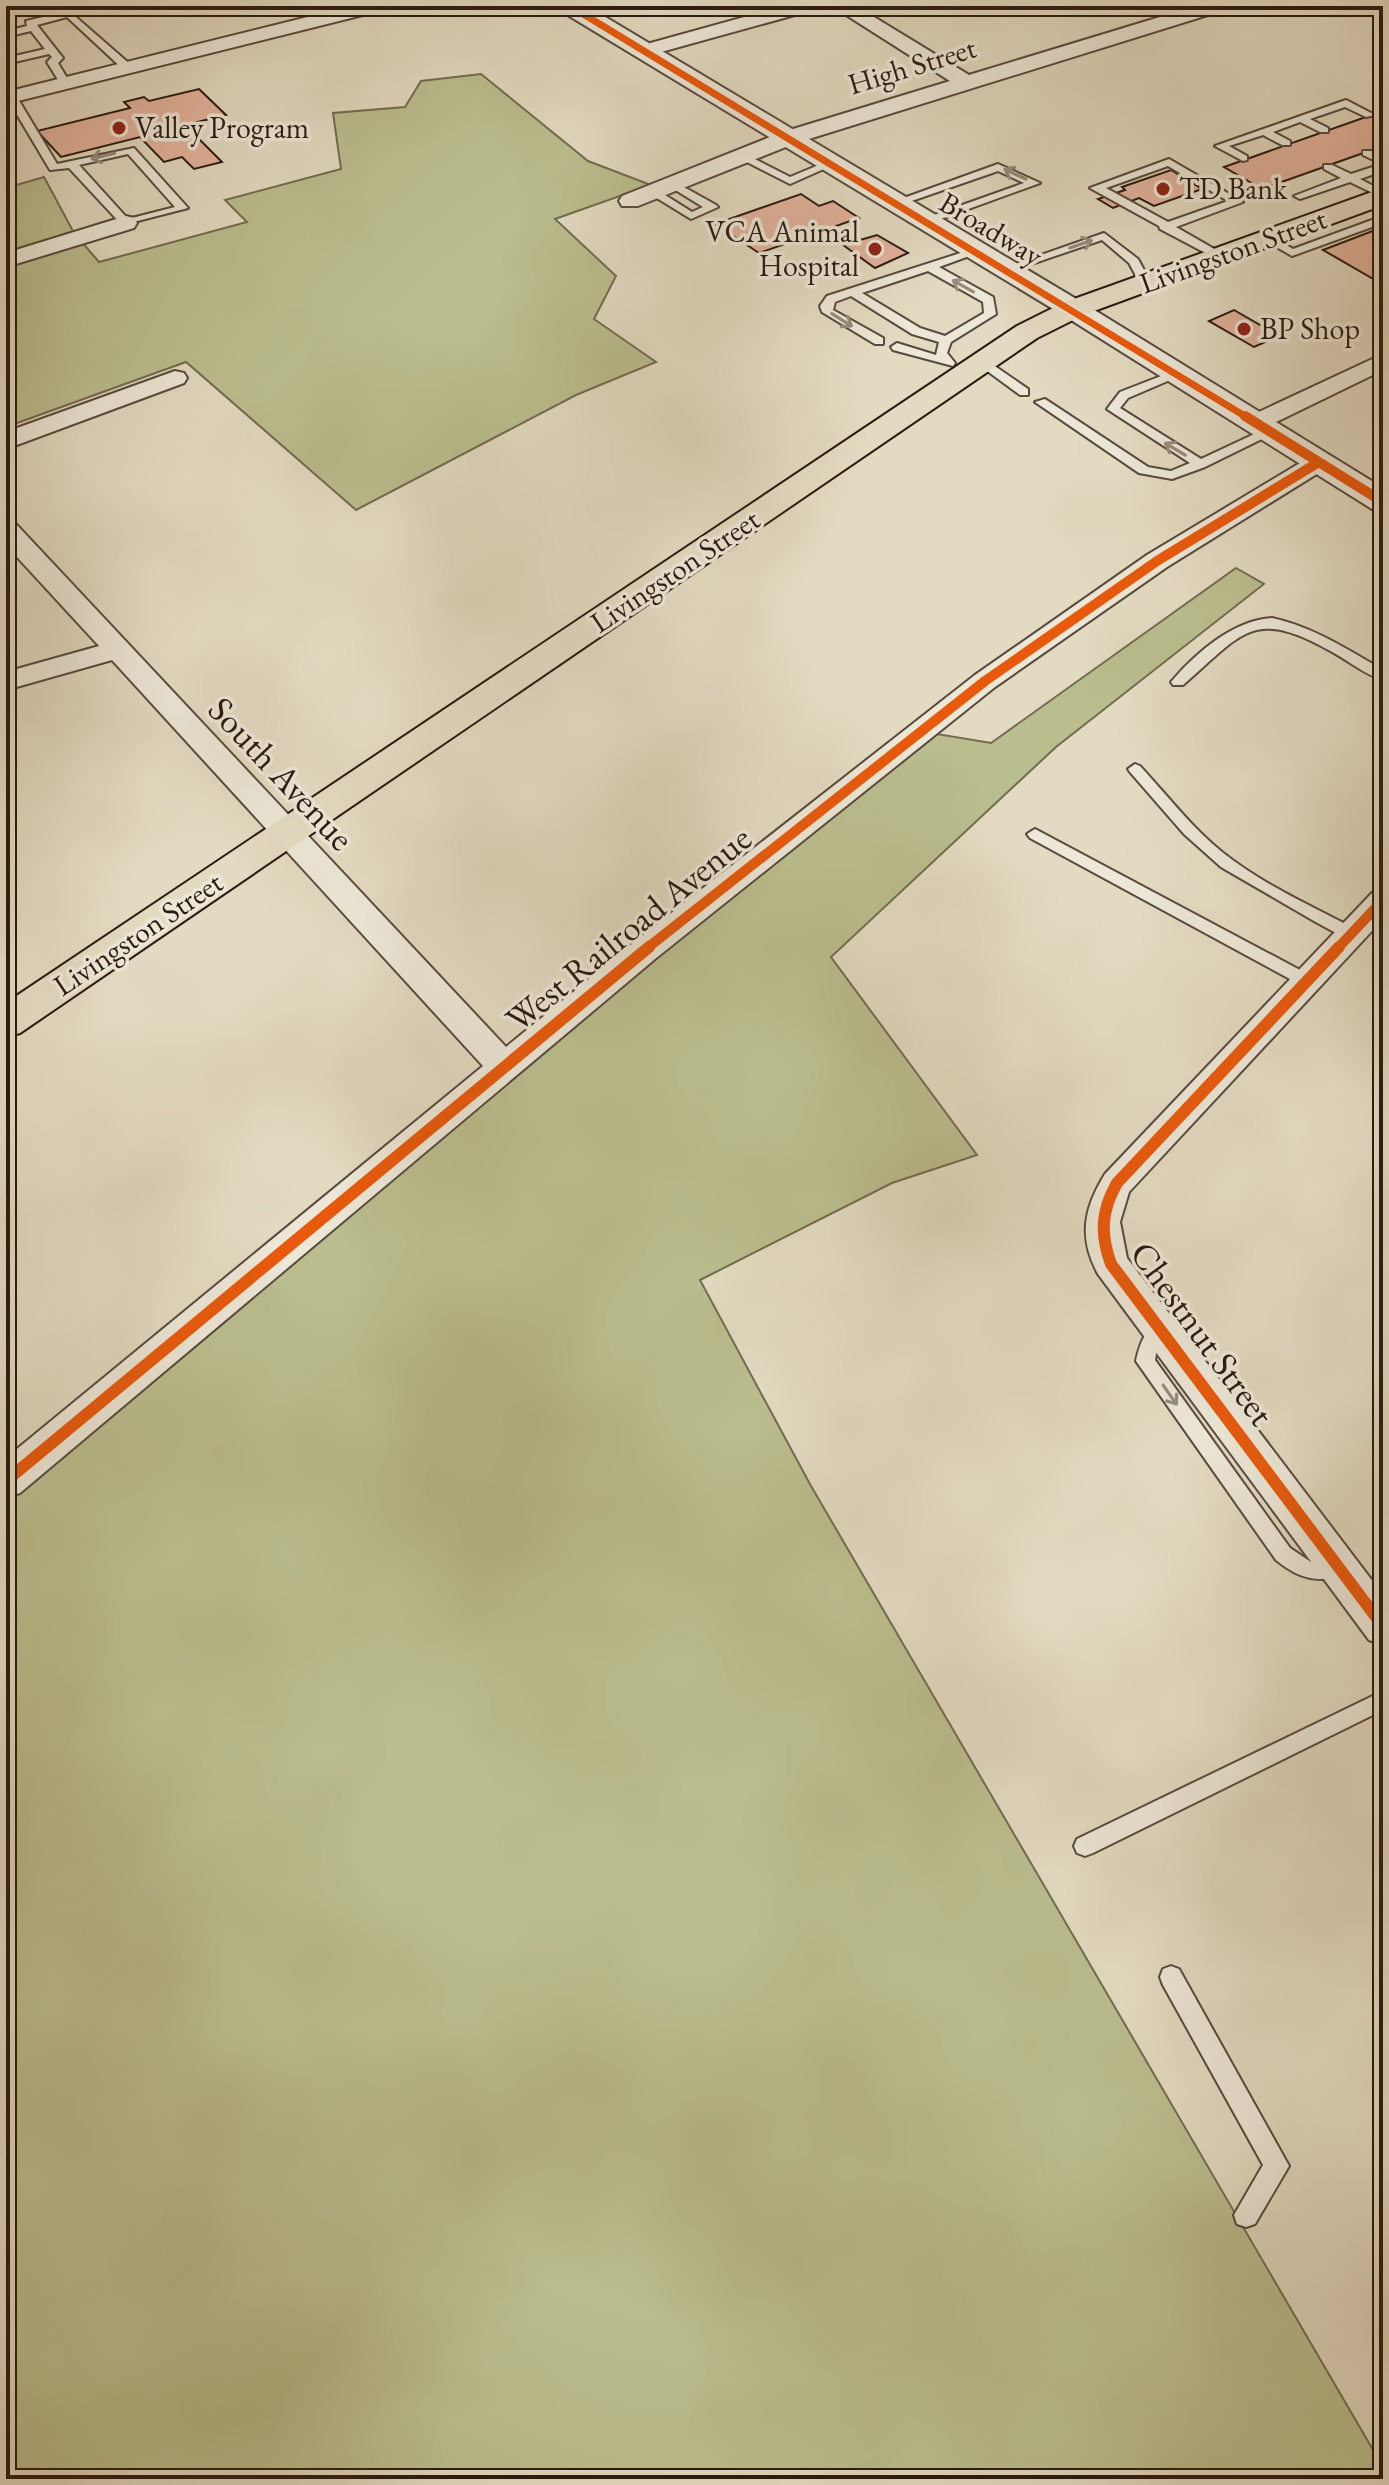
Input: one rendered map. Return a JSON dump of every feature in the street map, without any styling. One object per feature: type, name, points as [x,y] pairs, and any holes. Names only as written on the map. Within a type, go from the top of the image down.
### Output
[{"type":"main road","name":"Livingston Street","points":[[6,1023],[287,834],[966,365],[1073,309],[1383,196]]},
{"type":"street","points":[[9,97],[376,6]]},
{"type":"street","name":"Broadway","points":[[570,6],[1073,309],[1383,502]]},
{"type":"street","points":[[643,51],[806,6]]},
{"type":"street","points":[[842,6],[967,83]]},
{"type":"street","name":"High Street","points":[[630,201],[788,138],[1217,6]]},
{"type":"street","points":[[6,260],[126,223]]},
{"type":"street","points":[[1263,428],[1383,361]]},
{"type":"street","points":[[6,441],[175,378]]},
{"type":"street","name":"West Railroad Avenue","points":[[6,1481],[693,911],[985,681],[1157,561],[1319,462]]},
{"type":"street","name":"South Avenue","points":[[6,529],[505,1068]]},
{"type":"street","points":[[6,681],[116,650]]},
{"type":"street","name":"Chestnut Street","points":[[1383,900],[1117,1183],[1105,1201],[1101,1220],[1103,1244],[1111,1264],[1383,1627]]},
{"type":"lane","points":[[65,83],[54,70],[52,62],[58,58],[30,23],[69,14],[128,68]]},
{"type":"lane","points":[[6,34],[33,27]]},
{"type":"lane","points":[[6,61],[52,50]]},
{"type":"lane","points":[[9,97],[54,168],[130,150],[182,208],[126,223],[72,164]]},
{"type":"lane","points":[[1243,158],[1220,146],[1346,103],[1370,115]]},
{"type":"lane","points":[[1300,118],[1324,130]]},
{"type":"lane","points":[[1264,131],[1286,143]]},
{"type":"lane","points":[[1367,153],[1383,161]]},
{"type":"lane","points":[[743,156],[790,181],[830,164]]},
{"type":"lane","points":[[1164,227],[1237,202],[1169,162],[1096,188],[1164,227],[1219,256]]},
{"type":"lane","points":[[896,203],[998,167],[1034,183],[927,221]]},
{"type":"lane","points":[[1328,167],[1383,196]]},
{"type":"lane","points":[[1300,196],[1383,167]]},
{"type":"lane","points":[[1267,238],[1292,253],[1383,219]]},
{"type":"lane","points":[[1007,269],[1104,236],[1134,261],[1145,283]]},
{"type":"lane","points":[[879,341],[828,312],[826,306],[831,299],[977,251]]},
{"type":"lane","points":[[929,267],[989,300],[990,314],[946,340],[941,353],[1011,383],[1024,392]]},
{"type":"lane","points":[[852,292],[916,331],[946,340]]},
{"type":"lane","points":[[927,334],[927,354]]},
{"type":"lane","points":[[897,347],[966,365]]},
{"type":"lane","points":[[1178,374],[1124,395],[1113,409],[1200,464]]},
{"type":"lane","points":[[1041,402],[1144,470],[1172,475],[1200,464],[1263,428]]},
{"type":"lane","points":[[1178,682],[1242,630],[1257,623],[1275,622],[1292,627],[1383,676]]},
{"type":"lane","points":[[1135,769],[1194,835],[1225,862],[1257,884],[1351,934]]},
{"type":"lane","points":[[1035,834],[1307,981]]},
{"type":"lane","points":[[1085,1846],[1383,1700]]},
{"type":"lane","points":[[1171,1977],[1277,2166],[1246,2215]]},
{"type":"green space","points":[[481,74],[588,161],[651,185],[555,219],[616,276],[594,319],[656,362],[576,395],[356,510],[186,362],[6,427],[6,188],[44,177],[74,233],[99,262],[247,222],[225,200],[341,169],[333,113],[405,107],[421,81]]},
{"type":"green space","points":[[1236,568],[1264,584],[1056,747],[831,957],[977,1155],[892,1183],[700,1280],[811,1486],[1383,2467],[1383,2479],[6,2479],[6,1475],[925,732],[991,743]]},
{"type":"building","name":"Valley Program","points":[[199,89],[226,115],[185,125],[222,162],[194,169],[182,157],[164,162],[140,137],[61,157],[37,131],[130,108],[124,102],[144,97],[149,101]]},
{"type":"building","points":[[1383,111],[1383,146],[1262,189],[1224,167]]},
{"type":"building","name":"TD Bank","points":[[1171,170],[1202,189],[1154,206],[1139,198],[1113,208],[1098,199],[1125,190],[1122,187]]},
{"type":"building","points":[[801,194],[819,206],[833,201],[859,218],[759,253],[715,224]]},
{"type":"building","points":[[1383,227],[1382,284],[1323,250]]},
{"type":"building","name":"VCA Animal Hospital","points":[[877,235],[908,253],[875,268],[843,245]]},
{"type":"building","name":"BP Shop","points":[[1234,310],[1279,336],[1254,347],[1209,321]]},
{"type":"cycle path","points":[[570,6],[1073,309],[1383,502]]},
{"type":"cycle path","points":[[6,1481],[644,951],[985,681],[1157,561],[1319,462]]},
{"type":"cycle path","points":[[1383,900],[1117,1183],[1102,1222],[1111,1264],[1383,1627]]},
{"type":"place","name":"Valley Program","points":[[119,128]]},
{"type":"place","name":"TD Bank","points":[[1163,189]]},
{"type":"place","name":"VCA Animal Hospital","points":[[875,249]]},
{"type":"place","name":"BP Shop","points":[[1244,329]]}]
